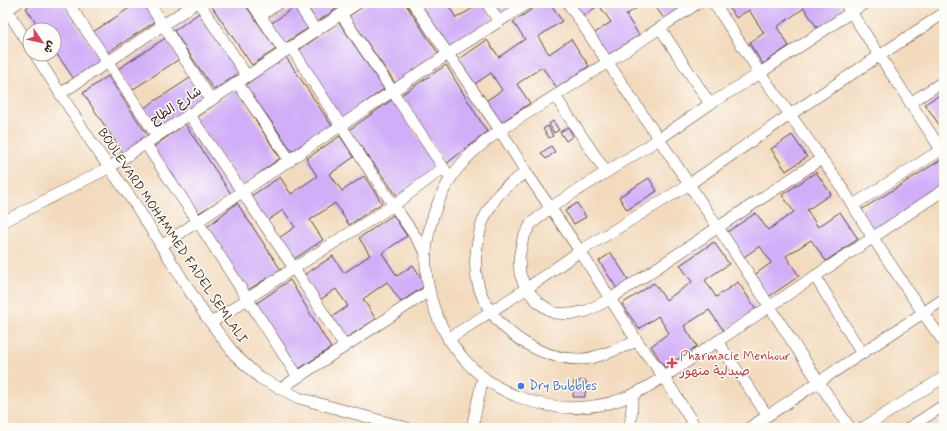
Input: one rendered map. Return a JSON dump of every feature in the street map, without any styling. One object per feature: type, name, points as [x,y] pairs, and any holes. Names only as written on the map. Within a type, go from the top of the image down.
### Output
[{"type":"street","points":[[17,3],[5,7],[22,34]]},
{"type":"street","points":[[68,3],[157,136]]},
{"type":"street","points":[[149,3],[211,100]]},
{"type":"street","points":[[60,94],[197,3],[247,76]]},
{"type":"street","points":[[252,3],[260,16],[287,49],[342,127],[426,252]]},
{"type":"street","points":[[260,16],[279,3]]},
{"type":"street","points":[[298,3],[316,30]]},
{"type":"street","name":"شارع الطاح","points":[[3,222],[110,167],[358,3]]},
{"type":"street","points":[[413,3],[500,130],[526,172],[580,251],[637,341],[664,377],[696,428]]},
{"type":"street","points":[[487,3],[499,22]]},
{"type":"street","points":[[161,246],[342,127],[448,54],[528,3]]},
{"type":"street","points":[[568,3],[688,185],[718,226],[818,382],[850,428]]},
{"type":"street","points":[[698,3],[608,63],[500,130],[472,153],[450,179],[439,199],[431,221],[426,252],[429,291],[436,315],[448,339],[464,359],[483,377],[511,394],[530,401],[555,407],[582,408],[608,404],[633,395],[718,342],[769,306],[944,190]]},
{"type":"street","points":[[714,3],[760,73],[791,114],[839,183],[923,314],[944,342]]},
{"type":"street","points":[[821,159],[610,298],[587,311],[572,314],[554,313],[539,303],[526,289],[520,274],[519,258],[523,238],[531,224],[551,207],[760,73],[848,8],[865,3]]},
{"type":"street","points":[[848,8],[943,152],[853,206]]},
{"type":"street","points":[[448,339],[526,289],[580,251],[688,185],[791,114],[944,13]]},
{"type":"street","points":[[341,14],[450,179]]},
{"type":"street","points":[[660,28],[710,104]]},
{"type":"street","name":"BOULEVARD MOHAMMED FADEL SEMLALI","points":[[40,62],[211,323],[235,355],[260,378],[299,398],[407,428]]},
{"type":"street","points":[[910,103],[944,81]]},
{"type":"street","points":[[237,82],[290,161]]},
{"type":"street","points":[[555,96],[606,172]]},
{"type":"street","points":[[189,114],[294,268],[345,347]]},
{"type":"street","points":[[145,143],[298,377]]},
{"type":"street","points":[[211,323],[294,268],[394,205],[443,168]]},
{"type":"street","points":[[526,172],[500,193],[482,222],[475,253],[476,270],[479,285],[490,311],[509,331],[530,348],[557,356],[583,360],[610,352],[637,341]]},
{"type":"street","points":[[815,276],[862,354]]},
{"type":"street","points":[[280,389],[429,291]]},
{"type":"street","points":[[749,428],[944,299]]},
{"type":"street","points":[[718,342],[767,416]]},
{"type":"street","points":[[472,428],[483,377]]},
{"type":"street","points":[[863,428],[944,377]]},
{"type":"street","points":[[630,428],[633,395]]},
{"type":"street","points":[[909,428],[944,405]]},
{"type":"building","points":[[33,3],[62,3],[101,61],[74,79],[62,62],[62,22],[36,22],[26,8]]},
{"type":"building","points":[[137,3],[144,3],[156,21],[107,53],[93,32]]},
{"type":"building","points":[[218,3],[244,3],[276,49],[252,65],[212,7]]},
{"type":"building","points":[[305,3],[345,3],[317,22]]},
{"type":"building","points":[[368,3],[405,3],[439,55],[397,86],[349,16]]},
{"type":"building","points":[[419,3],[447,3],[456,18],[482,3],[493,20],[447,49]]},
{"type":"building","points":[[492,3],[519,3],[500,16]]},
{"type":"building","points":[[541,3],[550,3],[562,21],[538,37],[549,54],[571,39],[589,66],[557,88],[542,67],[517,84],[530,103],[498,125],[483,103],[502,90],[491,73],[472,86],[455,62],[487,40],[499,57],[525,39],[513,22]]},
{"type":"building","points":[[570,3],[644,3],[626,15],[639,35],[606,57],[592,35],[611,22],[599,5],[580,18]]},
{"type":"building","points":[[653,3],[690,3],[665,20]]},
{"type":"building","points":[[726,3],[839,3],[844,11],[818,29],[804,8],[777,27],[789,46],[763,64],[749,43],[764,33],[749,10],[736,18]]},
{"type":"building","points":[[296,6],[310,27],[282,45],[269,25]]},
{"type":"building","points":[[199,13],[239,73],[214,90],[174,31]]},
{"type":"building","points":[[339,22],[384,89],[340,121],[296,52]]},
{"type":"building","points":[[167,37],[181,58],[132,90],[118,69]]},
{"type":"building","points":[[286,57],[332,126],[292,151],[245,85]]},
{"type":"building","points":[[446,65],[487,132],[446,164],[401,95]]},
{"type":"building","points":[[108,76],[148,136],[123,153],[83,93]]},
{"type":"building","points":[[193,76],[206,97],[158,129],[144,108]]},
{"type":"building","points":[[236,90],[280,158],[242,186],[195,118]]},
{"type":"building","points":[[944,92],[944,127],[942,129],[925,104]]},
{"type":"building","points":[[393,99],[438,169],[398,197],[349,130]]},
{"type":"building","points":[[553,121],[559,130],[554,133],[549,124]]},
{"type":"building","points":[[185,124],[231,194],[195,215],[152,148]]},
{"type":"building","points":[[548,126],[553,136],[549,138],[543,129]]},
{"type":"building","points":[[568,127],[573,136],[566,141],[560,132]]},
{"type":"building","points":[[792,135],[807,157],[786,171],[771,149]]},
{"type":"building","points":[[340,136],[354,157],[330,174],[342,191],[364,176],[382,203],[349,225],[335,203],[310,220],[323,240],[291,261],[276,240],[295,227],[283,210],[264,223],[248,198],[280,177],[291,194],[317,176],[306,159]]},
{"type":"building","points":[[551,146],[555,152],[546,159],[541,153]]},
{"type":"building","points":[[942,159],[944,162],[944,186],[874,231],[861,210]]},
{"type":"building","points":[[816,172],[831,194],[807,210],[818,227],[840,212],[858,239],[826,261],[811,240],[786,256],[799,276],[767,298],[753,276],[771,263],[760,246],[741,259],[724,234],[756,213],[768,230],[794,212],[782,195]]},
{"type":"building","points":[[649,178],[657,191],[627,210],[619,197]]},
{"type":"building","points":[[237,203],[281,270],[246,291],[207,227]]},
{"type":"building","points":[[577,203],[586,217],[574,224],[565,211]]},
{"type":"building","points":[[393,215],[407,236],[382,253],[397,276],[413,265],[426,285],[401,302],[387,282],[363,299],[376,319],[343,340],[329,319],[348,306],[336,289],[317,302],[301,277],[333,256],[344,273],[370,255],[359,238]]},
{"type":"building","points":[[714,242],[729,264],[705,280],[716,297],[738,282],[756,309],[724,331],[709,310],[684,326],[697,346],[665,368],[651,346],[669,333],[658,316],[639,329],[622,304],[654,283],[666,300],[692,282],[680,265]]},
{"type":"building","points":[[611,253],[630,282],[618,290],[599,261]]},
{"type":"building","points":[[290,280],[331,348],[297,370],[254,305]]},
{"type":"building","points":[[574,381],[586,381],[585,397],[573,397]]},
{"type":"place","name":"Pharmacie Menhour صيدلية منهور","points":[[672,363]]},
{"type":"place","name":"Dry Bubbles","points":[[521,386]]}]
